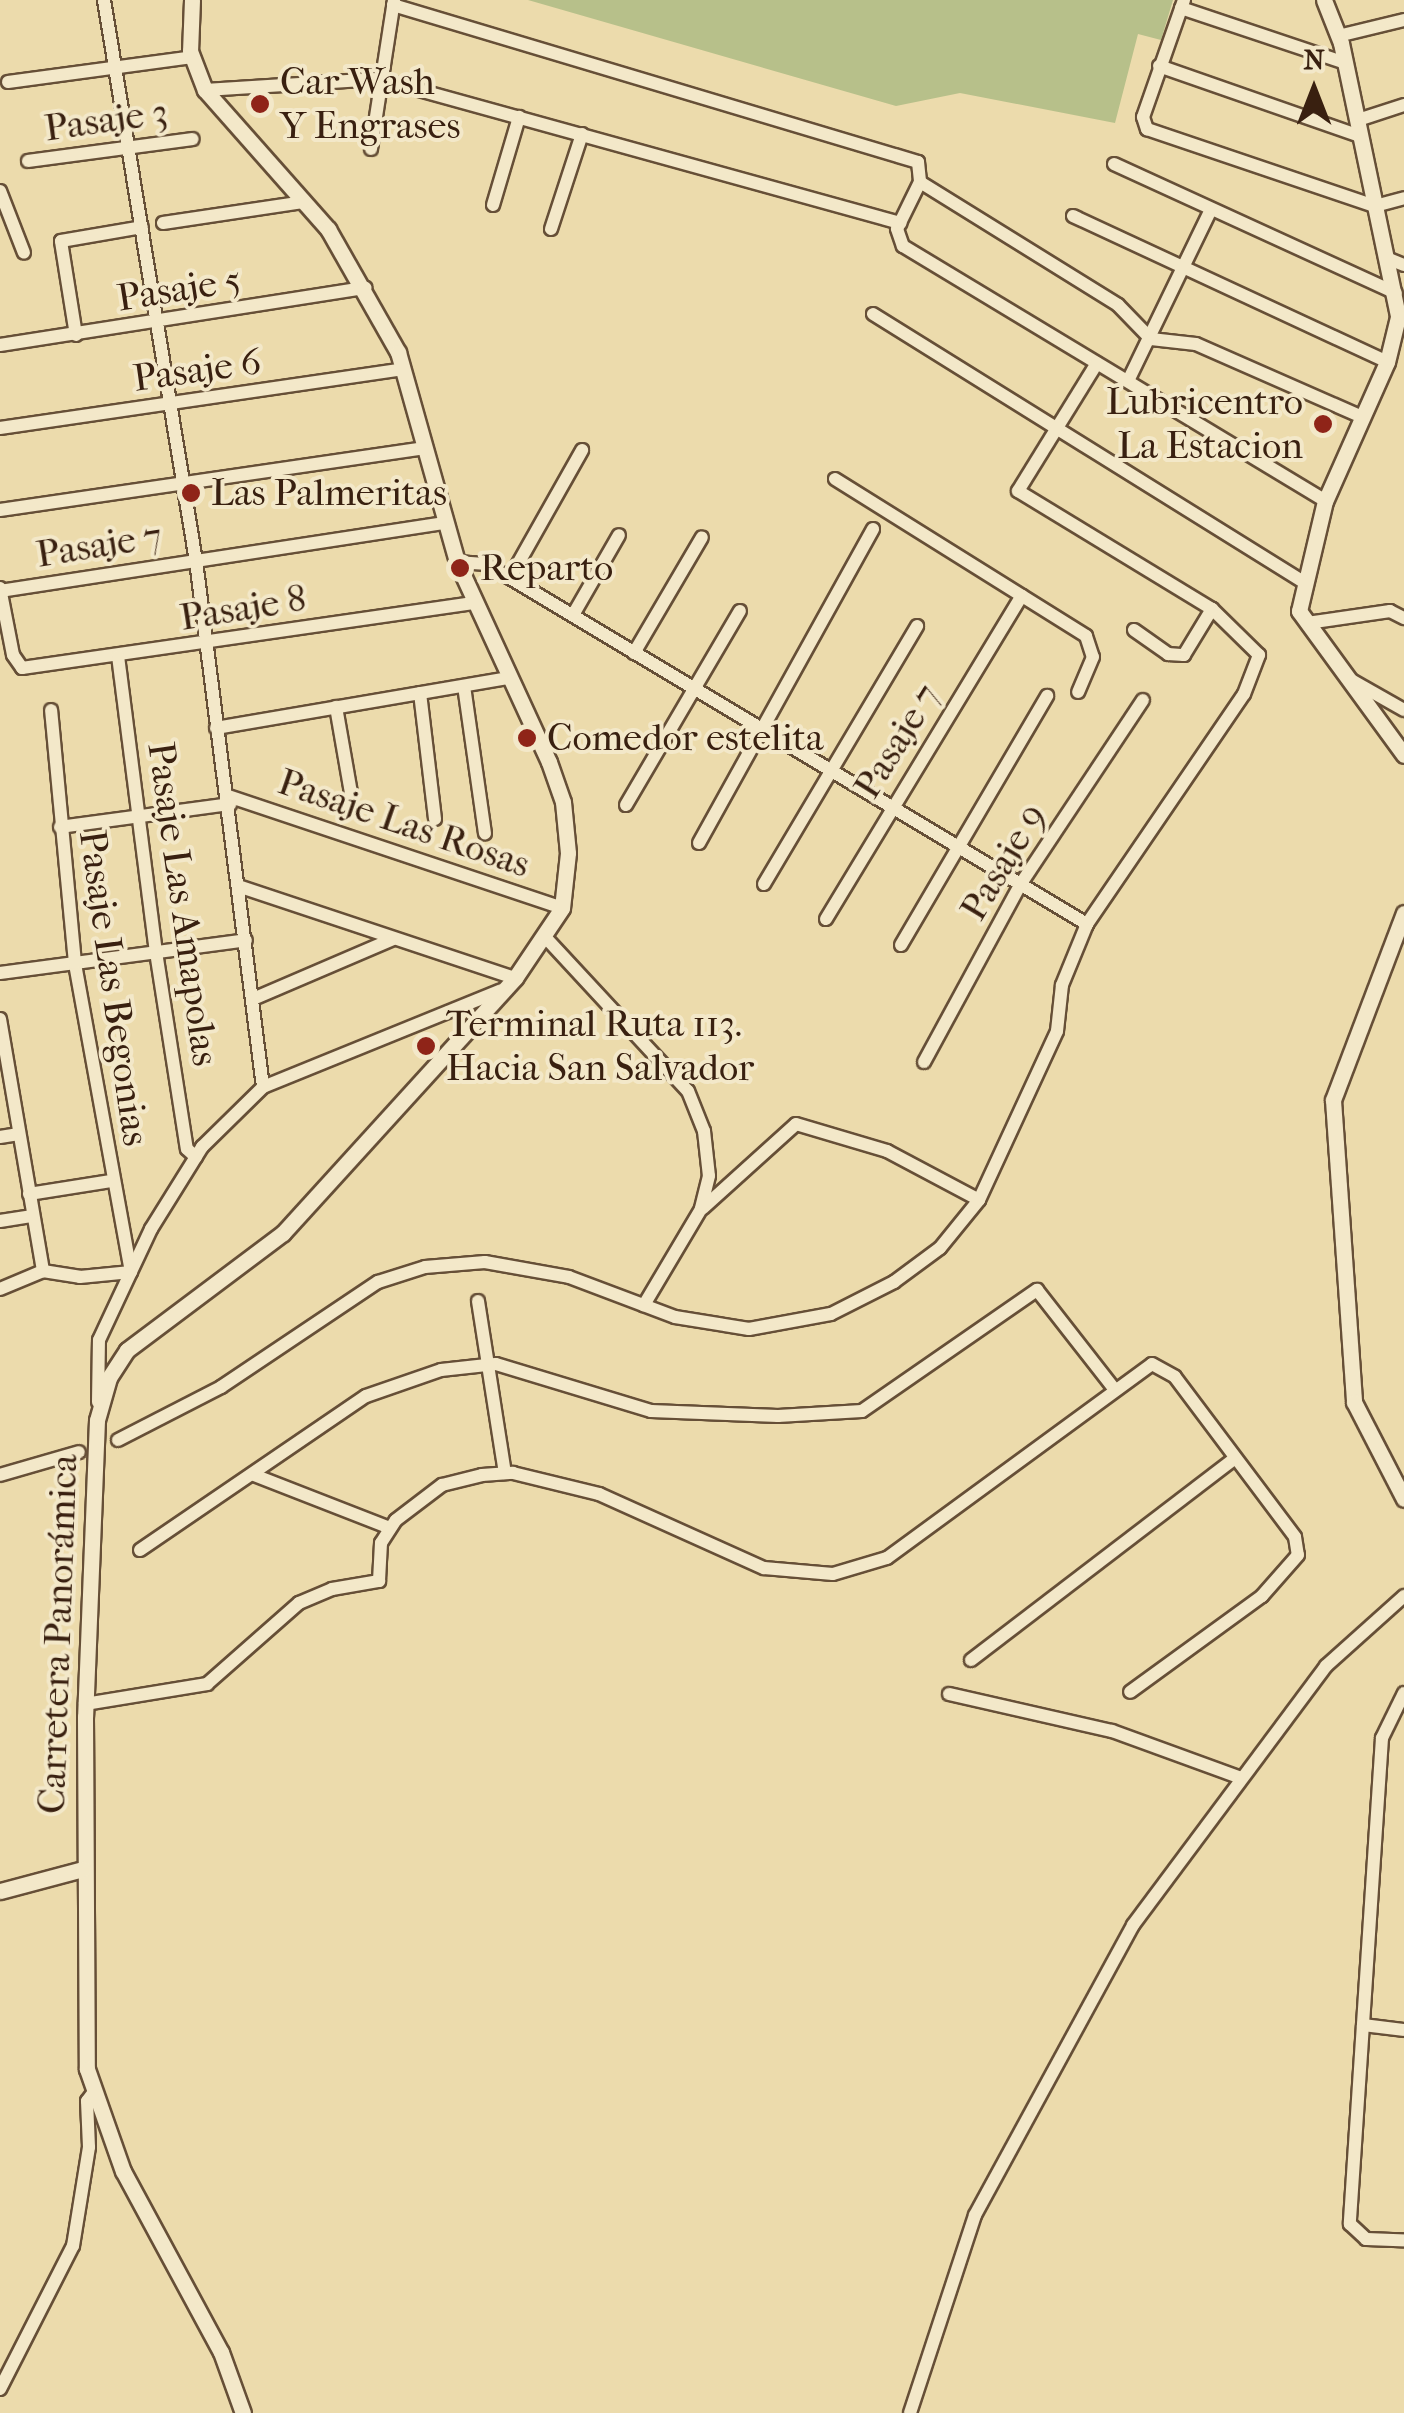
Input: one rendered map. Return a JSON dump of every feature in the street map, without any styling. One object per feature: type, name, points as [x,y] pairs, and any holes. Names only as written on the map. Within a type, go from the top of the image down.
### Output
[{"type":"street","points":[[104,0],[196,561],[202,645],[229,800],[263,1087]]},
{"type":"street","points":[[8,82],[192,57],[192,0]]},
{"type":"street","points":[[1324,0],[1345,64],[1375,206],[1397,262],[1398,317],[1387,362],[1325,501],[1302,581],[1299,611],[1404,756]]},
{"type":"street","points":[[371,149],[394,3],[912,159],[923,170],[896,235],[903,246],[1325,501]]},
{"type":"street","points":[[1345,64],[1182,4],[1143,116],[1147,129],[1375,206],[1404,198]]},
{"type":"street","points":[[1338,36],[1404,20]]},
{"type":"street","name":"Carretera Panorámica","points":[[192,57],[205,90],[304,202],[366,288],[402,369],[457,562],[563,802],[568,853],[562,908],[547,939],[516,978],[500,991],[283,1234],[127,1350],[109,1378],[98,1420],[85,1704],[84,2048],[94,2092],[123,2171],[221,2352],[242,2413]]},
{"type":"street","points":[[1160,66],[1359,128],[1404,106]]},
{"type":"street","points":[[205,90],[379,79],[900,223]]},
{"type":"street","points":[[493,205],[518,117]]},
{"type":"street","points":[[550,229],[582,134]]},
{"type":"street","name":"Pasaje 3","points":[[28,161],[193,139]]},
{"type":"street","points":[[1114,164],[1396,294]]},
{"type":"street","points":[[920,182],[1112,302],[1150,340],[1196,344],[1360,416]]},
{"type":"street","points":[[0,190],[24,252]]},
{"type":"street","points":[[163,224],[304,202]]},
{"type":"street","points":[[1128,381],[1211,209]]},
{"type":"street","points":[[1073,216],[1387,362]]},
{"type":"street","points":[[76,335],[61,241],[142,227]]},
{"type":"street","name":"Pasaje 5","points":[[0,345],[158,324],[366,288]]},
{"type":"street","points":[[873,314],[1302,581]]},
{"type":"street","points":[[118,1440],[221,1387],[378,1282],[426,1268],[485,1262],[552,1274],[644,1305],[749,1328],[831,1314],[894,1282],[940,1248],[979,1200],[1056,1031],[1062,985],[1087,924],[1244,694],[1259,655],[1258,646],[1212,609],[1023,496],[1018,484],[1097,363]]},
{"type":"street","name":"Pasaje 6","points":[[0,428],[402,369]]},
{"type":"street","points":[[0,510],[423,448]]},
{"type":"street","points":[[510,578],[582,450]]},
{"type":"street","points":[[836,480],[1086,636],[1092,657],[1078,692]]},
{"type":"street","name":"Pasaje 7","points":[[0,589],[445,523]]},
{"type":"street","points":[[698,843],[873,529]]},
{"type":"street","points":[[573,615],[620,535]]},
{"type":"street","points":[[634,653],[702,537]]},
{"type":"street","points":[[457,562],[484,564],[510,578],[1087,924]]},
{"type":"street","name":"Pasaje 8","points":[[0,589],[13,655],[22,668],[473,603]]},
{"type":"street","name":"Pasaje 7","points":[[826,919],[1022,596]]},
{"type":"street","points":[[1134,630],[1168,654],[1184,655],[1212,609]]},
{"type":"street","points":[[626,805],[740,611]]},
{"type":"street","points":[[1307,623],[1390,611],[1404,618]]},
{"type":"street","points":[[764,884],[917,626]]},
{"type":"street","name":"Pasaje Las Amapolas","points":[[118,656],[142,816],[156,952],[187,1149],[196,1157]]},
{"type":"street","points":[[216,728],[509,678]]},
{"type":"street","points":[[1348,678],[1404,710]]},
{"type":"street","points":[[464,686],[485,834]]},
{"type":"street","points":[[420,694],[436,819]]},
{"type":"street","points":[[901,946],[1046,696]]},
{"type":"street","name":"Pasaje 9","points":[[924,1062],[1020,885],[1143,700]]},
{"type":"street","points":[[336,708],[351,792]]},
{"type":"street","name":"Pasaje Las Begonias","points":[[51,710],[75,963],[131,1272]]},
{"type":"street","points":[[60,828],[229,800]]},
{"type":"street","name":"Pasaje Las Rosas","points":[[229,800],[562,908]]},
{"type":"street","points":[[241,887],[516,978]]},
{"type":"street","points":[[1404,912],[1333,1100],[1354,1402],[1404,1499]]},
{"type":"street","points":[[547,939],[688,1091],[704,1132],[709,1176],[701,1210]]},
{"type":"street","points":[[0,973],[246,940]]},
{"type":"street","points":[[254,999],[394,940]]},
{"type":"street","points":[[98,1420],[99,1340],[131,1272],[196,1157],[263,1087],[500,991]]},
{"type":"street","points":[[0,1019],[42,1271]]},
{"type":"street","points":[[644,1305],[701,1210],[796,1124],[887,1151],[979,1200]]},
{"type":"street","points":[[0,1137],[20,1134]]},
{"type":"street","points":[[30,1194],[112,1181]]},
{"type":"street","points":[[0,1220],[33,1216]]},
{"type":"street","points":[[0,1288],[42,1271],[80,1277],[131,1272]]},
{"type":"street","points":[[140,1550],[382,1389],[484,1364],[652,1411],[792,1416],[862,1411],[1037,1290],[1114,1390]]},
{"type":"street","points":[[478,1301],[484,1364],[505,1473]]},
{"type":"street","points":[[85,1704],[208,1684],[299,1604],[379,1581],[381,1543],[390,1528],[442,1484],[505,1473],[599,1494],[744,1564],[833,1574],[887,1558],[936,1527],[1152,1364],[1165,1366],[1295,1537],[1298,1555],[1262,1596],[1130,1692]]},
{"type":"street","points":[[0,1475],[79,1452]]},
{"type":"street","points":[[971,1660],[1235,1458]]},
{"type":"street","points":[[254,1475],[390,1528]]},
{"type":"street","points":[[910,2413],[975,2214],[1133,1926],[1326,1666],[1404,1596]]},
{"type":"street","points":[[1404,1692],[1382,1738],[1350,2224],[1366,2238],[1404,2240]]},
{"type":"street","points":[[949,1694],[1131,1736],[1241,1778]]},
{"type":"street","points":[[0,1891],[82,1870]]},
{"type":"street","points":[[1363,2026],[1404,2030]]},
{"type":"street","points":[[0,2387],[72,2246],[89,2147],[87,2101],[94,2092]]},
{"type":"green space","points":[[528,0],[1173,0],[1161,40],[1138,34],[1115,123],[960,93],[896,106]]},
{"type":"place","name":"Car Wash Y Engrases","points":[[260,104]]},
{"type":"place","name":"Lubricentro La Estacion","points":[[1323,424]]},
{"type":"place","name":"Las Palmeritas","points":[[191,493]]},
{"type":"place","name":"Reparto","points":[[460,568]]},
{"type":"place","name":"Comedor estelita","points":[[527,738]]},
{"type":"place","name":"Terminal Ruta 113. Hacia San Salvador","points":[[426,1046]]}]
